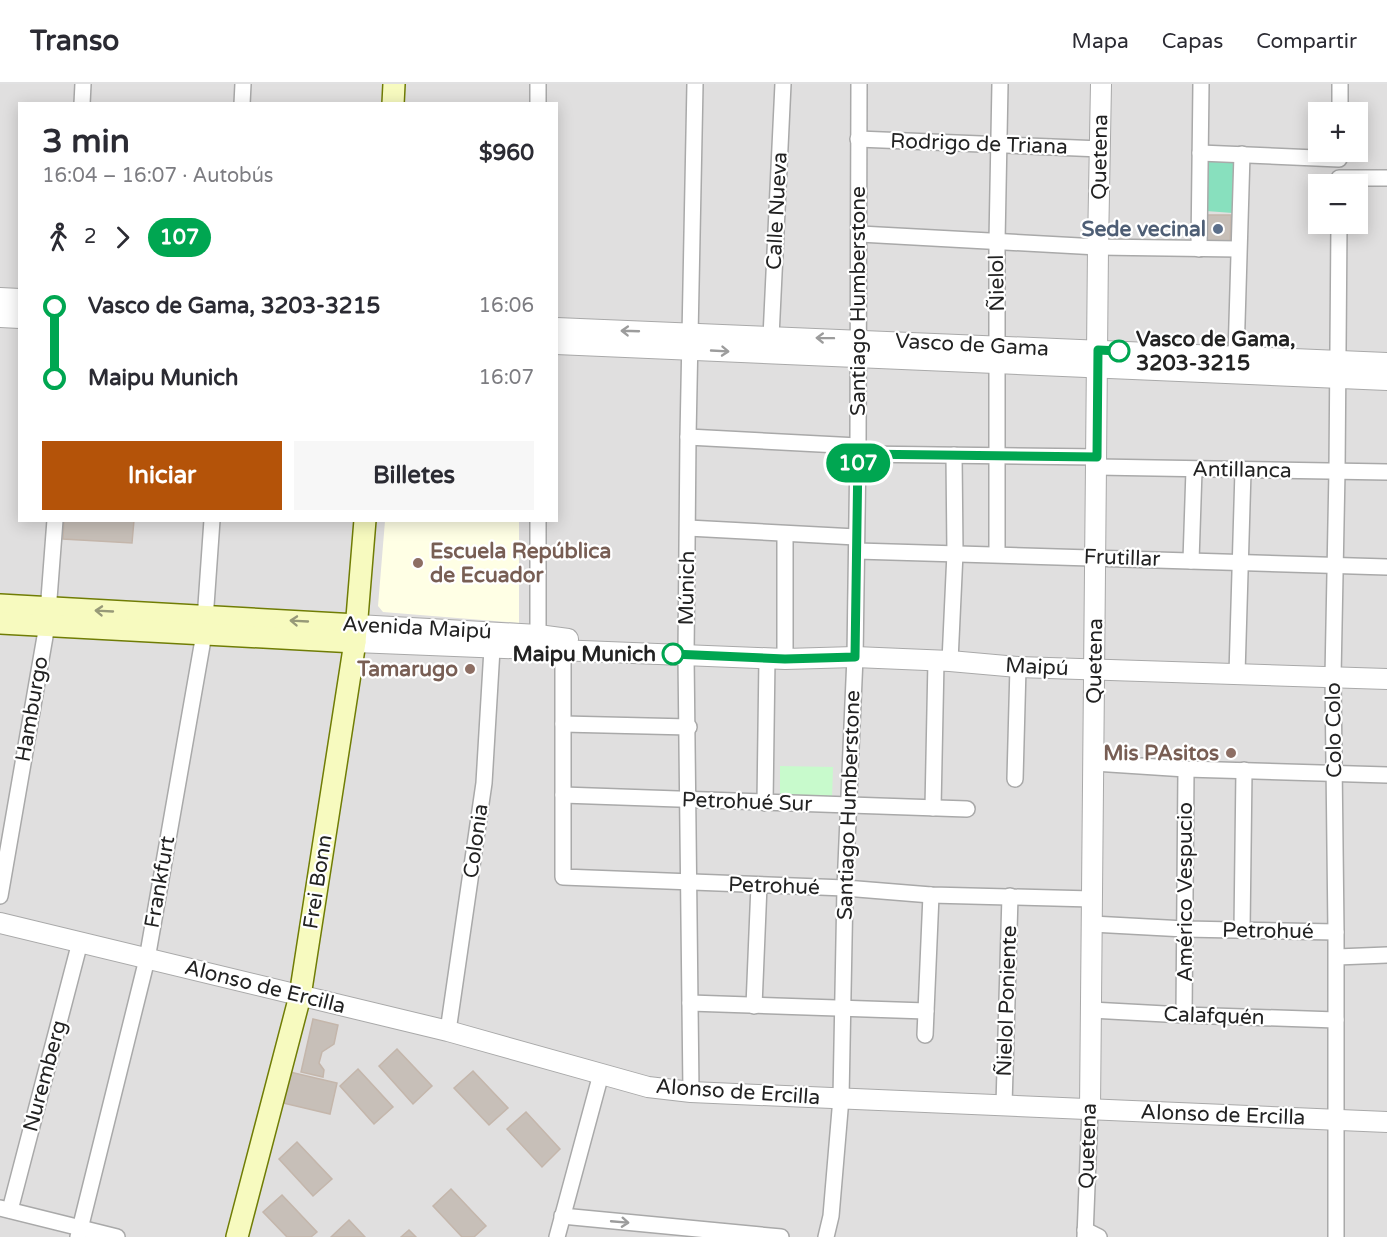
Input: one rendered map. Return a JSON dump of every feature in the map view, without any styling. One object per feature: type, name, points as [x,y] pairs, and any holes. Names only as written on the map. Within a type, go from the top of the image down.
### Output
[{"type":"main road","points":[[393,102],[394,84]]},
{"type":"main road","name":"Frei Bonn","points":[[237,1237],[300,996],[356,634],[365,522]]},
{"type":"main road","name":"Avenida Maipú","points":[[0,605],[48,616],[356,634]]},
{"type":"main road","name":"Avenida Maipú","points":[[0,623],[48,616]]},
{"type":"street","points":[[82,102],[83,84]]},
{"type":"street","points":[[242,102],[243,84]]},
{"type":"street","points":[[538,84],[538,102]]},
{"type":"street","name":"Múnich","points":[[692,1092],[689,727],[686,656],[695,84]]},
{"type":"street","name":"Calle Nueva","points":[[771,337],[783,84]]},
{"type":"street","name":"Santiago Humberstone","points":[[826,1237],[831,1216],[841,1098],[845,888],[855,657],[860,234],[859,84]]},
{"type":"street","name":"Ñielol","points":[[997,554],[997,241],[1000,84]]},
{"type":"street","name":"Quetena","points":[[1089,1235],[1101,84]]},
{"type":"street","points":[[1198,249],[1201,84]]},
{"type":"street","points":[[1340,84],[1340,102]]},
{"type":"street","name":"Rodrigo de Triana","points":[[858,139],[1101,149]]},
{"type":"street","points":[[1200,153],[1308,155]]},
{"type":"street","points":[[1236,356],[1242,154]]},
{"type":"street","points":[[1368,179],[1387,178]]},
{"type":"street","points":[[860,234],[1098,247],[1238,249]]},
{"type":"street","name":"Colo Colo","points":[[1336,1237],[1333,677],[1339,234]]},
{"type":"street","points":[[0,298],[18,299]]},
{"type":"street","points":[[0,317],[18,318]]},
{"type":"street","name":"Vasco de Gama","points":[[558,328],[690,341],[1338,370],[1387,363]]},
{"type":"street","name":"Vasco de Gama","points":[[558,344],[771,337],[858,348]]},
{"type":"street","name":"Vasco de Gama","points":[[1098,358],[1236,356],[1338,370],[1387,380]]},
{"type":"street","name":"Antillanca","points":[[688,437],[858,450],[1097,462],[1194,470],[1387,472]]},
{"type":"street","points":[[933,808],[943,661],[955,553],[954,455]]},
{"type":"street","points":[[1191,561],[1194,470]]},
{"type":"street","points":[[1237,674],[1243,471]]},
{"type":"street","name":"Hamburgo","points":[[0,896],[48,616],[55,522]]},
{"type":"street","name":"Frankfurt","points":[[79,1232],[147,959],[205,625],[212,522]]},
{"type":"street","points":[[538,522],[538,635]]},
{"type":"street","name":"Frutillar","points":[[688,528],[785,534],[856,544],[955,553],[1387,567]]},
{"type":"street","points":[[765,803],[785,534]]},
{"type":"street","name":"Avenida Maipú","points":[[356,634],[538,635],[686,656]]},
{"type":"street","name":"Avenida Maipú","points":[[356,634],[492,649],[686,656]]},
{"type":"street","name":"Colonia","points":[[448,1031],[484,783],[492,649]]},
{"type":"street","points":[[563,650],[563,795]]},
{"type":"street","name":"Maipú","points":[[686,656],[776,659],[855,657],[1018,667],[1387,679]]},
{"type":"street","points":[[1015,779],[1018,667]]},
{"type":"street","points":[[563,724],[689,727]]},
{"type":"street","points":[[1094,763],[1186,769],[1387,775]]},
{"type":"street","name":"Américo Vespucio","points":[[1184,1015],[1186,769]]},
{"type":"street","points":[[1242,930],[1244,770]]},
{"type":"street","name":"Petrohué Sur","points":[[563,795],[967,809]]},
{"type":"street","name":"Petrohué","points":[[563,795],[563,877],[845,888],[931,895],[1092,899]]},
{"type":"street","points":[[754,1006],[759,885]]},
{"type":"street","points":[[925,1035],[931,895]]},
{"type":"street","name":"Ñielol Poniente","points":[[1004,1105],[1010,896]]},
{"type":"street","name":"Alonso de Ercilla","points":[[0,923],[448,1031],[648,1087],[692,1092],[1387,1122]]},
{"type":"street","name":"Petrohué","points":[[1092,924],[1185,929],[1336,932]]},
{"type":"street","name":"Nuremberg","points":[[5,1209],[80,942]]},
{"type":"street","points":[[1336,957],[1387,955]]},
{"type":"street","points":[[690,1003],[926,1011]]},
{"type":"street","name":"Calafquén","points":[[1091,1010],[1336,1020]]},
{"type":"street","points":[[557,1237],[601,1074]]},
{"type":"street","points":[[5,1209],[79,1232],[117,1237]]},
{"type":"street","points":[[562,1216],[726,1235],[781,1237]]},
{"type":"shaded area","points":[[0,84],[1387,84],[1387,1237],[0,1237]]},
{"type":"shaded area","points":[[385,522],[519,522],[519,623],[383,612],[378,606]]},
{"type":"green space","points":[[1208,158],[1234,159],[1233,213],[1206,211]]},
{"type":"green space","points":[[780,766],[833,767],[832,799],[780,798]]},
{"type":"building","name":"Sede vecinal","points":[[1205,215],[1231,215],[1230,243],[1204,243]]},
{"type":"building","points":[[64,522],[134,522],[132,543],[63,539]]},
{"type":"building","points":[[313,1019],[338,1025],[334,1044],[322,1052],[319,1063],[324,1070],[323,1077],[301,1072]]},
{"type":"building","points":[[397,1049],[432,1086],[413,1104],[379,1066]]},
{"type":"building","points":[[358,1069],[393,1107],[374,1124],[340,1086]]},
{"type":"building","points":[[473,1071],[508,1108],[489,1125],[454,1088]]},
{"type":"building","points":[[290,1072],[337,1083],[330,1114],[283,1103]]},
{"type":"building","points":[[526,1112],[560,1149],[542,1167],[507,1129]]},
{"type":"building","points":[[297,1142],[332,1179],[313,1196],[279,1159]]},
{"type":"building","points":[[451,1189],[486,1226],[474,1237],[462,1237],[433,1206]]},
{"type":"building","points":[[282,1195],[317,1232],[311,1237],[287,1237],[263,1212]]},
{"type":"building","points":[[349,1220],[365,1237],[331,1237]]},
{"type":"building","points":[[409,1230],[416,1237],[401,1237]]},
{"type":"bus line","name":"107","points":[[673,654],[785,659],[855,657],[858,454],[1097,457],[1098,350],[1119,351]]},
{"type":"place","name":"Sede vecinal","points":[[1218,229]]},
{"type":"place","name":"Vasco de Gama, 3203-3215","points":[[1119,351]]},
{"type":"place","name":"Escuela República de Ecuador","points":[[418,563]]},
{"type":"place","name":"Maipu Munich","points":[[673,654]]},
{"type":"place","name":"Tamarugo","points":[[470,669]]},
{"type":"place","name":"Mis PAsitos","points":[[1231,753]]}]
